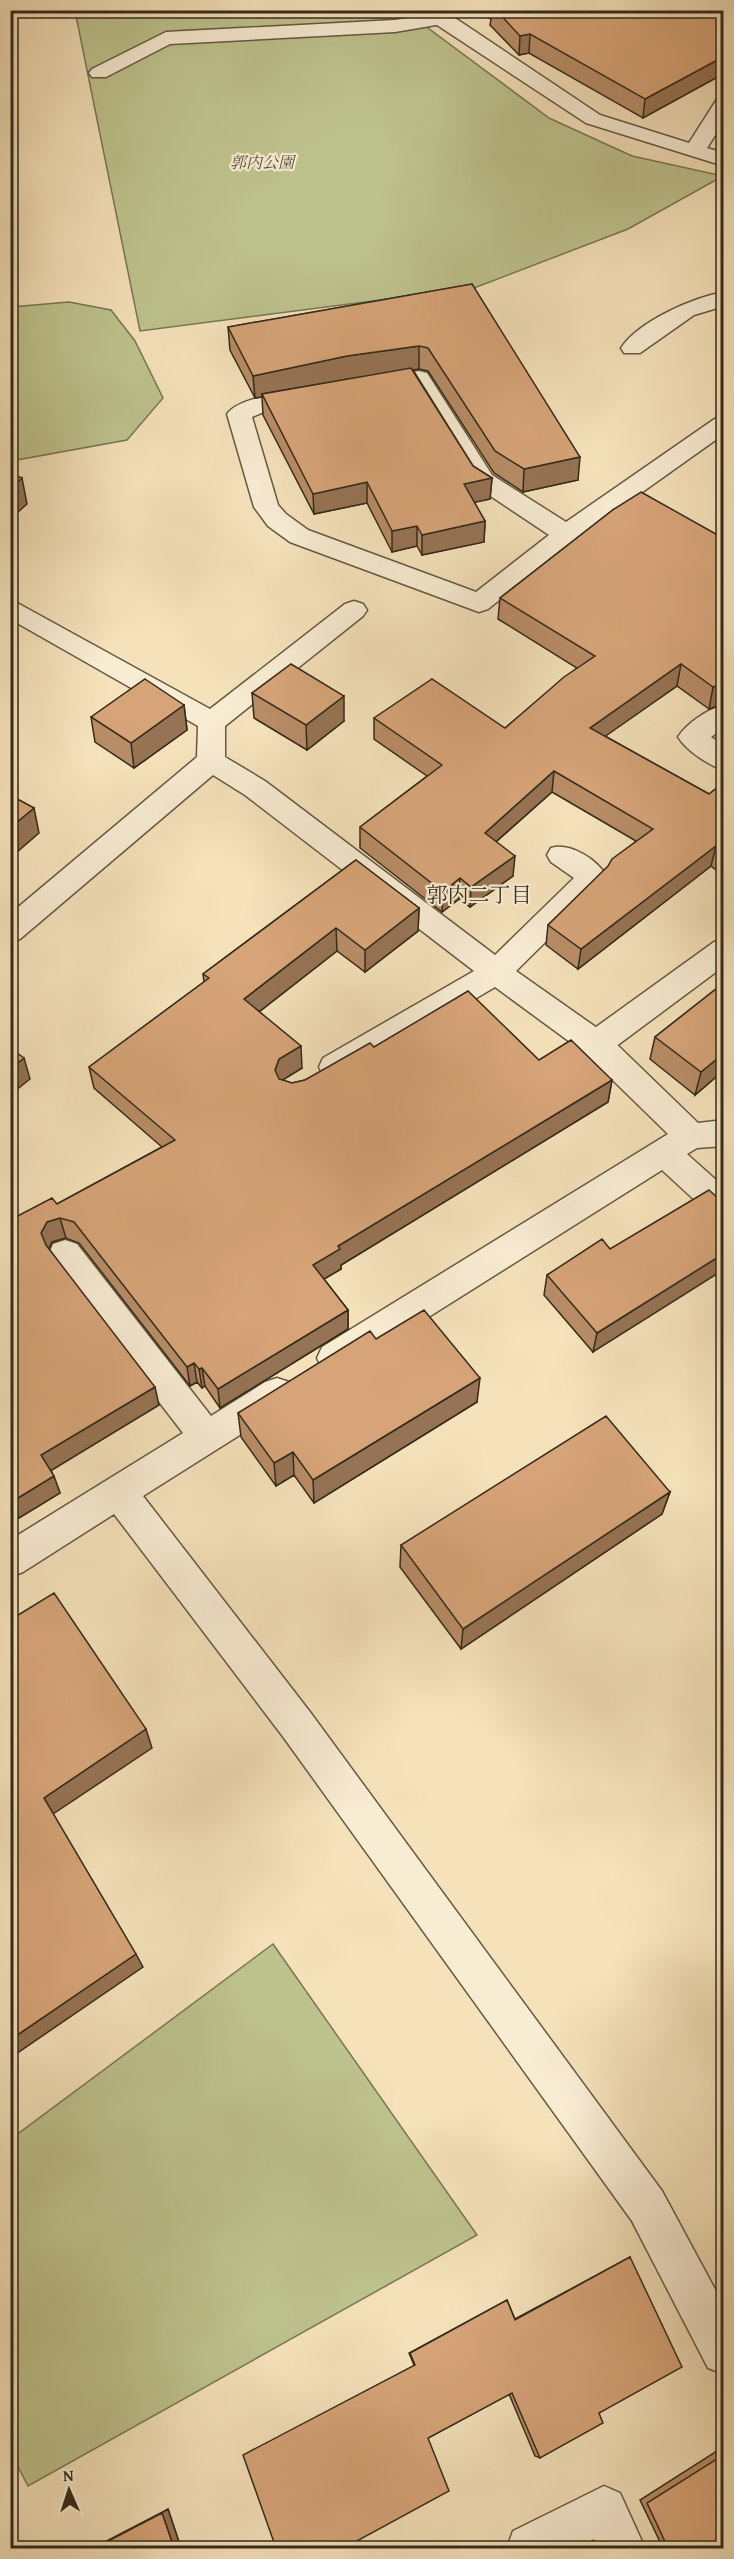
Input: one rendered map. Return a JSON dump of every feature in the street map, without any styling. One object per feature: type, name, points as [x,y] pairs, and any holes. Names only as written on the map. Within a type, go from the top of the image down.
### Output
[{"type":"street","points":[[99,73],[166,38],[395,26],[436,15],[593,119],[723,160]]},
{"type":"street","points":[[694,152],[723,103]]},
{"type":"street","points":[[632,348],[684,310],[708,301],[723,299]]},
{"type":"street","points":[[566,534],[483,480],[419,378],[260,405],[239,414],[266,507],[299,536],[479,603],[566,534],[723,423]]},
{"type":"street","points":[[10,607],[212,722]]},
{"type":"street","points":[[212,722],[354,610]]},
{"type":"street","points":[[723,714],[692,736],[723,760]]},
{"type":"street","points":[[10,931],[211,761],[212,722]]},
{"type":"street","points":[[211,761],[255,788],[496,972],[596,1044],[691,1136]]},
{"type":"street","points":[[314,1079],[496,972],[592,877],[561,855]]},
{"type":"street","points":[[596,1044],[723,950]]},
{"type":"street","points":[[10,1560],[691,1136],[723,1133]]},
{"type":"street","points":[[664,1153],[723,1207]]},
{"type":"street","points":[[65,1254],[206,1436]]},
{"type":"street","points":[[119,1492],[297,1725],[647,2206],[723,2352]]},
{"type":"street","points":[[530,2548],[604,2509],[622,2548]]},
{"type":"green space","name":"郭内公園","points":[[75,11],[405,11],[549,118],[632,156],[723,176],[628,229],[474,288],[140,331]]},
{"type":"green space","points":[[69,302],[111,310],[135,341],[163,398],[127,440],[11,461],[11,307]]},
{"type":"green space","points":[[273,1944],[477,2235],[28,2486],[11,2453],[11,2139]]},
{"type":"building","points":[[496,10],[723,10],[723,57],[645,99],[530,34],[520,36]]},
{"type":"building","points":[[472,284],[580,457],[524,469],[495,451],[428,348],[419,346],[347,356],[253,376],[228,327]]},
{"type":"building","points":[[411,368],[473,466],[492,478],[464,484],[485,521],[422,535],[417,526],[392,531],[367,482],[313,494],[262,394]]},
{"type":"building","points":[[10,473],[22,478],[10,489]]},
{"type":"building","points":[[641,492],[723,538],[723,684],[713,687],[681,664],[590,728],[709,794],[723,783],[723,851],[716,846],[581,949],[548,925],[608,866],[612,859],[653,829],[554,771],[485,833],[515,856],[471,887],[460,878],[443,892],[360,827],[442,765],[374,718],[432,679],[505,728],[564,677],[595,656],[500,598],[614,509]]},
{"type":"building","points":[[291,664],[344,696],[306,725],[252,693]]},
{"type":"building","points":[[145,679],[184,705],[131,743],[91,717]]},
{"type":"building","points":[[10,795],[34,808],[10,828]]},
{"type":"building","points":[[356,860],[419,908],[365,950],[336,928],[244,999],[301,1046],[279,1059],[275,1070],[279,1079],[292,1083],[305,1080],[370,1043],[374,1047],[468,991],[539,1060],[571,1040],[612,1080],[338,1246],[340,1249],[313,1265],[348,1310],[218,1389],[202,1368],[199,1369],[194,1363],[187,1367],[74,1222],[60,1218],[47,1222],[41,1233],[46,1245],[155,1387],[41,1455],[54,1476],[13,1501],[10,1498],[10,1220],[52,1198],[57,1204],[175,1140],[89,1067],[209,978],[203,974]]},
{"type":"building","points":[[723,978],[723,1054],[701,1072],[655,1037],[721,985],[718,982]]},
{"type":"building","points":[[10,1048],[24,1058],[10,1069]]},
{"type":"building","points":[[709,1190],[723,1200],[723,1254],[597,1333],[547,1275],[602,1239],[610,1249]]},
{"type":"building","points":[[424,1310],[480,1378],[313,1480],[293,1452],[274,1463],[238,1413],[370,1331],[376,1339]]},
{"type":"building","points":[[606,1416],[670,1492],[463,1629],[401,1545]]},
{"type":"building","points":[[54,1593],[146,1729],[44,1798],[136,1954],[10,2040],[10,1620]]},
{"type":"building","points":[[630,2257],[682,2367],[599,2413],[603,2423],[540,2458],[512,2393],[428,2438],[449,2491],[344,2548],[276,2548],[243,2455],[415,2365],[410,2353],[507,2300],[515,2320]]},
{"type":"building","points":[[723,2455],[723,2548],[668,2548],[647,2503]]},
{"type":"building","points":[[162,2513],[174,2548],[95,2548]]},
{"type":"district","name":"郭内二丁目","points":[[479,894]]}]
